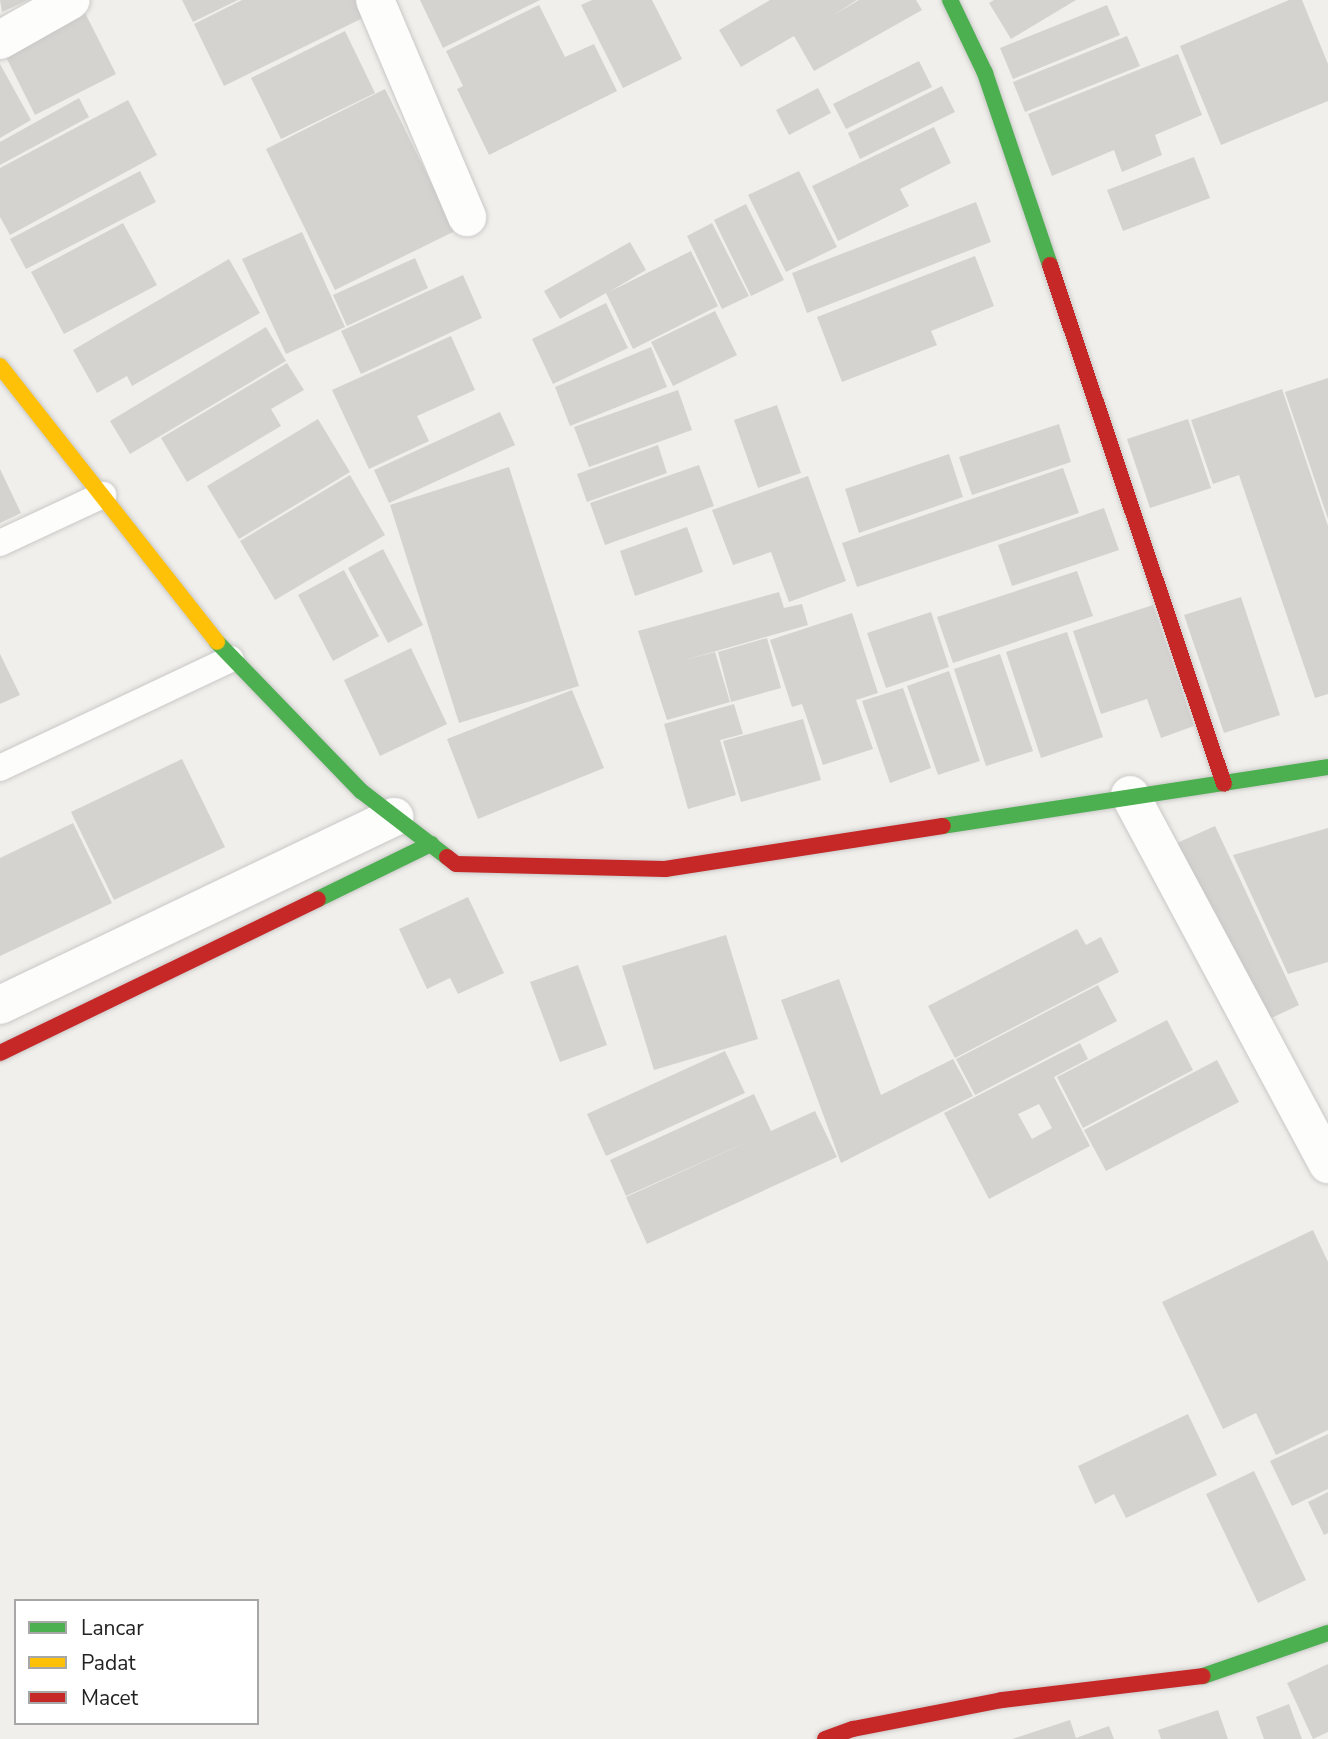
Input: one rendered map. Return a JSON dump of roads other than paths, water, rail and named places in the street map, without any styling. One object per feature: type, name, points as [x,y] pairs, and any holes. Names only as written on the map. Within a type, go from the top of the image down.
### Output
[{"type":"street","points":[[0,40],[71,0]]},
{"type":"street","points":[[375,0],[467,217]]},
{"type":"street","points":[[950,0],[985,73],[1224,784]]},
{"type":"street","points":[[0,366],[231,659],[361,791],[456,864],[665,869],[1130,795],[1224,784],[1328,767]]},
{"type":"street","points":[[1130,795],[1328,1164]]},
{"type":"street","points":[[0,1005],[395,817]]},
{"type":"street","points":[[0,1053],[431,844]]},
{"type":"street","points":[[825,1739],[853,1729],[1002,1700],[1198,1678],[1328,1633]]},
{"type":"lane","points":[[0,543],[103,495]]},
{"type":"lane","points":[[0,768],[231,659]]}]
